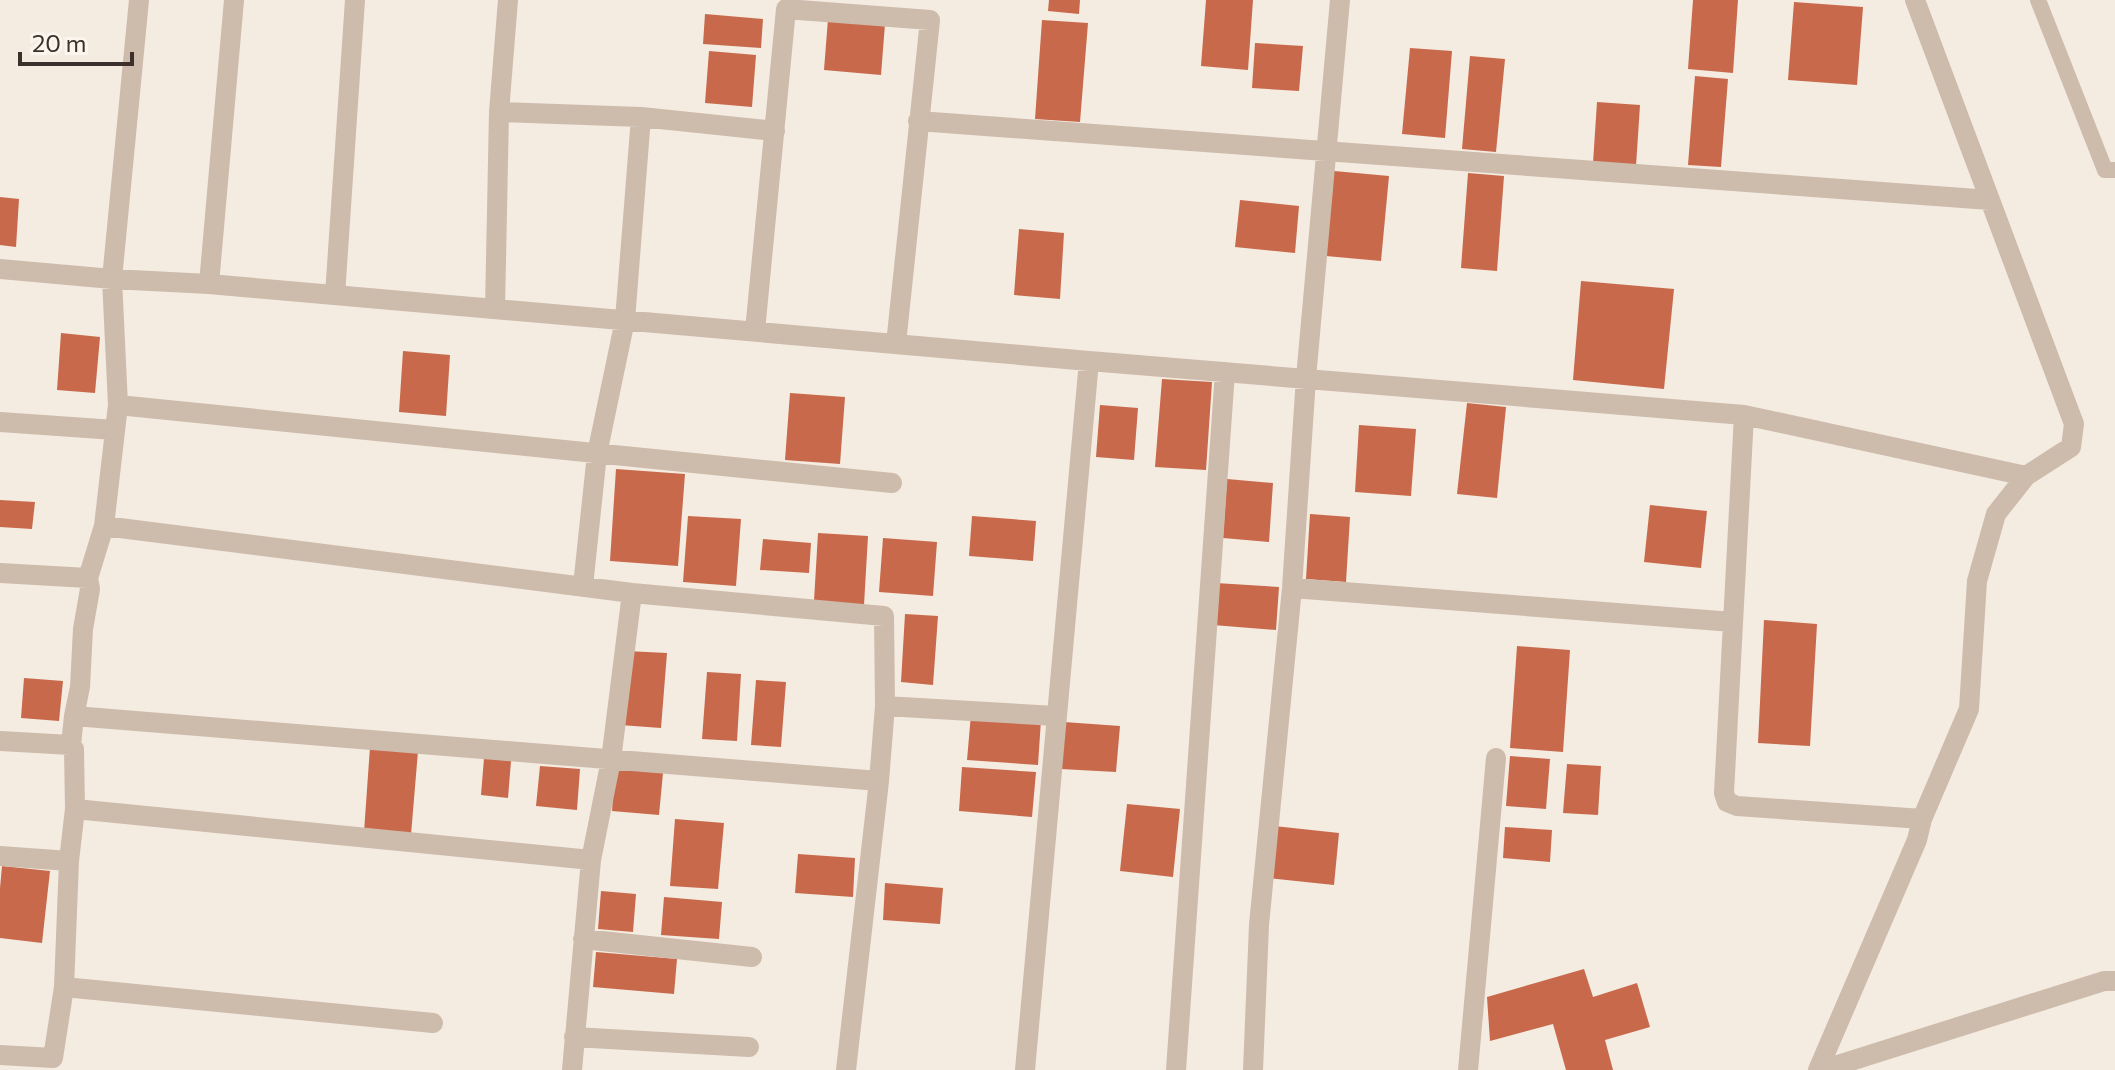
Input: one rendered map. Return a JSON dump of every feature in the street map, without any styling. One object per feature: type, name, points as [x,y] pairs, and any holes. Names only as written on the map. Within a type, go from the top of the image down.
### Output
[{"type":"street","points":[[0,1055],[52,1064],[64,987],[69,861],[75,809],[74,749],[71,745],[90,589],[88,578],[104,526],[118,405],[112,279],[139,0]]},
{"type":"street","points":[[209,284],[234,0]]},
{"type":"street","points":[[335,295],[355,0]]},
{"type":"street","points":[[495,309],[499,112],[508,0]]},
{"type":"street","points":[[1253,1070],[1259,925],[1292,588],[1306,378],[1340,0]]},
{"type":"street","points":[[1820,1070],[1969,709],[1977,581],[1996,514],[2026,476],[2071,447],[2074,424],[1915,0]]},
{"type":"street","points":[[755,331],[786,9],[930,20],[896,344]]},
{"type":"street","points":[[499,112],[641,117],[775,131]]},
{"type":"street","points":[[583,586],[597,454],[625,320],[641,117]]},
{"type":"street","points":[[918,121],[1990,200]]},
{"type":"street","points":[[0,269],[209,284],[1744,415],[2026,476]]},
{"type":"street","points":[[1025,1070],[1089,361]]},
{"type":"street","points":[[1176,1070],[1225,372]]},
{"type":"street","points":[[118,405],[892,483]]},
{"type":"street","points":[[1744,415],[1724,793],[1727,802],[1737,806],[1922,819]]},
{"type":"street","points":[[0,422],[115,430]]},
{"type":"street","points":[[104,526],[632,593],[884,616],[885,706],[879,781],[846,1070]]},
{"type":"street","points":[[0,573],[88,578]]},
{"type":"street","points":[[1292,588],[1733,622]]},
{"type":"street","points":[[572,1070],[591,860],[611,760],[632,593]]},
{"type":"street","points":[[885,706],[1056,716]]},
{"type":"street","points":[[74,716],[879,781]]},
{"type":"street","points":[[0,741],[71,745]]},
{"type":"street","points":[[1468,1070],[1496,758]]},
{"type":"street","points":[[75,809],[591,860]]},
{"type":"street","points":[[0,856],[69,861]]},
{"type":"street","points":[[583,939],[752,957]]},
{"type":"street","points":[[1820,1070],[2104,981],[2115,981]]},
{"type":"street","points":[[64,987],[433,1023]]},
{"type":"street","points":[[574,1037],[749,1047]]},
{"type":"lane","points":[[2038,0],[2105,170],[2115,170]]},
{"type":"building","points":[[1049,0],[1080,0],[1079,14],[1048,11]]},
{"type":"building","points":[[1206,0],[1253,0],[1248,70],[1201,66]]},
{"type":"building","points":[[1693,0],[1738,0],[1733,73],[1688,69]]},
{"type":"building","points":[[1794,2],[1863,7],[1857,85],[1788,80]]},
{"type":"building","points":[[705,14],[763,19],[761,48],[703,44]]},
{"type":"building","points":[[828,19],[885,24],[881,75],[824,70]]},
{"type":"building","points":[[1042,20],[1088,23],[1080,122],[1035,119]]},
{"type":"building","points":[[1255,43],[1303,46],[1299,91],[1252,88]]},
{"type":"building","points":[[1410,48],[1452,51],[1445,138],[1402,134]]},
{"type":"building","points":[[709,51],[756,55],[752,107],[705,103]]},
{"type":"building","points":[[1470,56],[1505,59],[1496,152],[1462,149]]},
{"type":"building","points":[[1695,76],[1728,79],[1721,167],[1688,165]]},
{"type":"building","points":[[1597,102],[1640,105],[1636,166],[1593,163]]},
{"type":"building","points":[[1334,171],[1389,176],[1381,261],[1326,256]]},
{"type":"building","points":[[1468,173],[1504,176],[1497,271],[1461,268]]},
{"type":"building","points":[[0,197],[19,199],[16,247],[0,245]]},
{"type":"building","points":[[1240,200],[1299,206],[1295,253],[1235,247]]},
{"type":"building","points":[[1019,229],[1064,233],[1060,299],[1014,295]]},
{"type":"building","points":[[1581,281],[1674,289],[1664,389],[1573,380]]},
{"type":"building","points":[[61,333],[100,337],[95,393],[57,390]]},
{"type":"building","points":[[403,351],[450,355],[446,416],[399,412]]},
{"type":"building","points":[[1162,379],[1212,382],[1206,470],[1155,467]]},
{"type":"building","points":[[790,393],[845,397],[840,464],[785,460]]},
{"type":"building","points":[[1467,403],[1506,407],[1497,498],[1457,494]]},
{"type":"building","points":[[1100,405],[1138,408],[1134,460],[1096,457]]},
{"type":"building","points":[[1359,425],[1416,429],[1411,496],[1355,492]]},
{"type":"building","points":[[616,469],[685,474],[678,566],[610,561]]},
{"type":"building","points":[[1227,479],[1273,483],[1269,542],[1223,538]]},
{"type":"building","points":[[0,500],[35,502],[32,529],[0,527]]},
{"type":"building","points":[[1650,505],[1707,511],[1701,568],[1644,562]]},
{"type":"building","points":[[1310,514],[1350,517],[1346,582],[1306,579]]},
{"type":"building","points":[[688,516],[741,519],[736,586],[683,582]]},
{"type":"building","points":[[972,516],[1036,521],[1033,561],[969,556]]},
{"type":"building","points":[[818,533],[868,536],[864,605],[814,601]]},
{"type":"building","points":[[883,538],[937,542],[933,596],[879,592]]},
{"type":"building","points":[[763,539],[811,543],[809,573],[760,570]]},
{"type":"building","points":[[1216,583],[1279,587],[1276,630],[1213,625]]},
{"type":"building","points":[[905,614],[938,616],[933,685],[901,682]]},
{"type":"building","points":[[1764,620],[1817,624],[1810,746],[1758,743]]},
{"type":"building","points":[[1517,646],[1570,650],[1563,752],[1510,748]]},
{"type":"building","points":[[626,651],[667,653],[661,728],[620,725]]},
{"type":"building","points":[[707,672],[741,674],[737,741],[702,739]]},
{"type":"building","points":[[24,678],[63,681],[59,721],[21,718]]},
{"type":"building","points":[[756,680],[786,682],[781,747],[751,745]]},
{"type":"building","points":[[971,714],[1041,720],[1038,765],[967,760]]},
{"type":"building","points":[[1064,722],[1120,726],[1116,772],[1061,769]]},
{"type":"building","points":[[370,747],[418,751],[411,835],[364,832]]},
{"type":"building","points":[[1510,756],[1550,759],[1546,809],[1506,806]]},
{"type":"building","points":[[484,758],[511,761],[508,798],[481,795]]},
{"type":"building","points":[[1567,764],[1601,766],[1598,815],[1563,813]]},
{"type":"building","points":[[540,766],[580,769],[577,810],[536,806]]},
{"type":"building","points":[[962,767],[1036,772],[1032,817],[959,811]]},
{"type":"building","points":[[615,769],[663,773],[659,815],[612,811]]},
{"type":"building","points":[[1127,804],[1180,809],[1173,877],[1120,871]]},
{"type":"building","points":[[675,819],[724,823],[718,889],[670,886]]},
{"type":"building","points":[[1274,826],[1339,833],[1334,885],[1268,878]]},
{"type":"building","points":[[1505,827],[1552,830],[1550,862],[1503,858]]},
{"type":"building","points":[[798,854],[855,858],[853,897],[795,893]]},
{"type":"building","points":[[2,866],[50,871],[42,943],[0,938]]},
{"type":"building","points":[[885,883],[943,888],[940,924],[883,920]]},
{"type":"building","points":[[601,891],[636,894],[633,932],[598,929]]},
{"type":"building","points":[[664,897],[722,902],[719,939],[661,935]]},
{"type":"building","points":[[596,952],[677,959],[674,994],[593,987]]},
{"type":"building","points":[[1584,969],[1593,997],[1637,983],[1650,1027],[1605,1040],[1613,1070],[1566,1070],[1553,1024],[1490,1041],[1487,997]]}]
